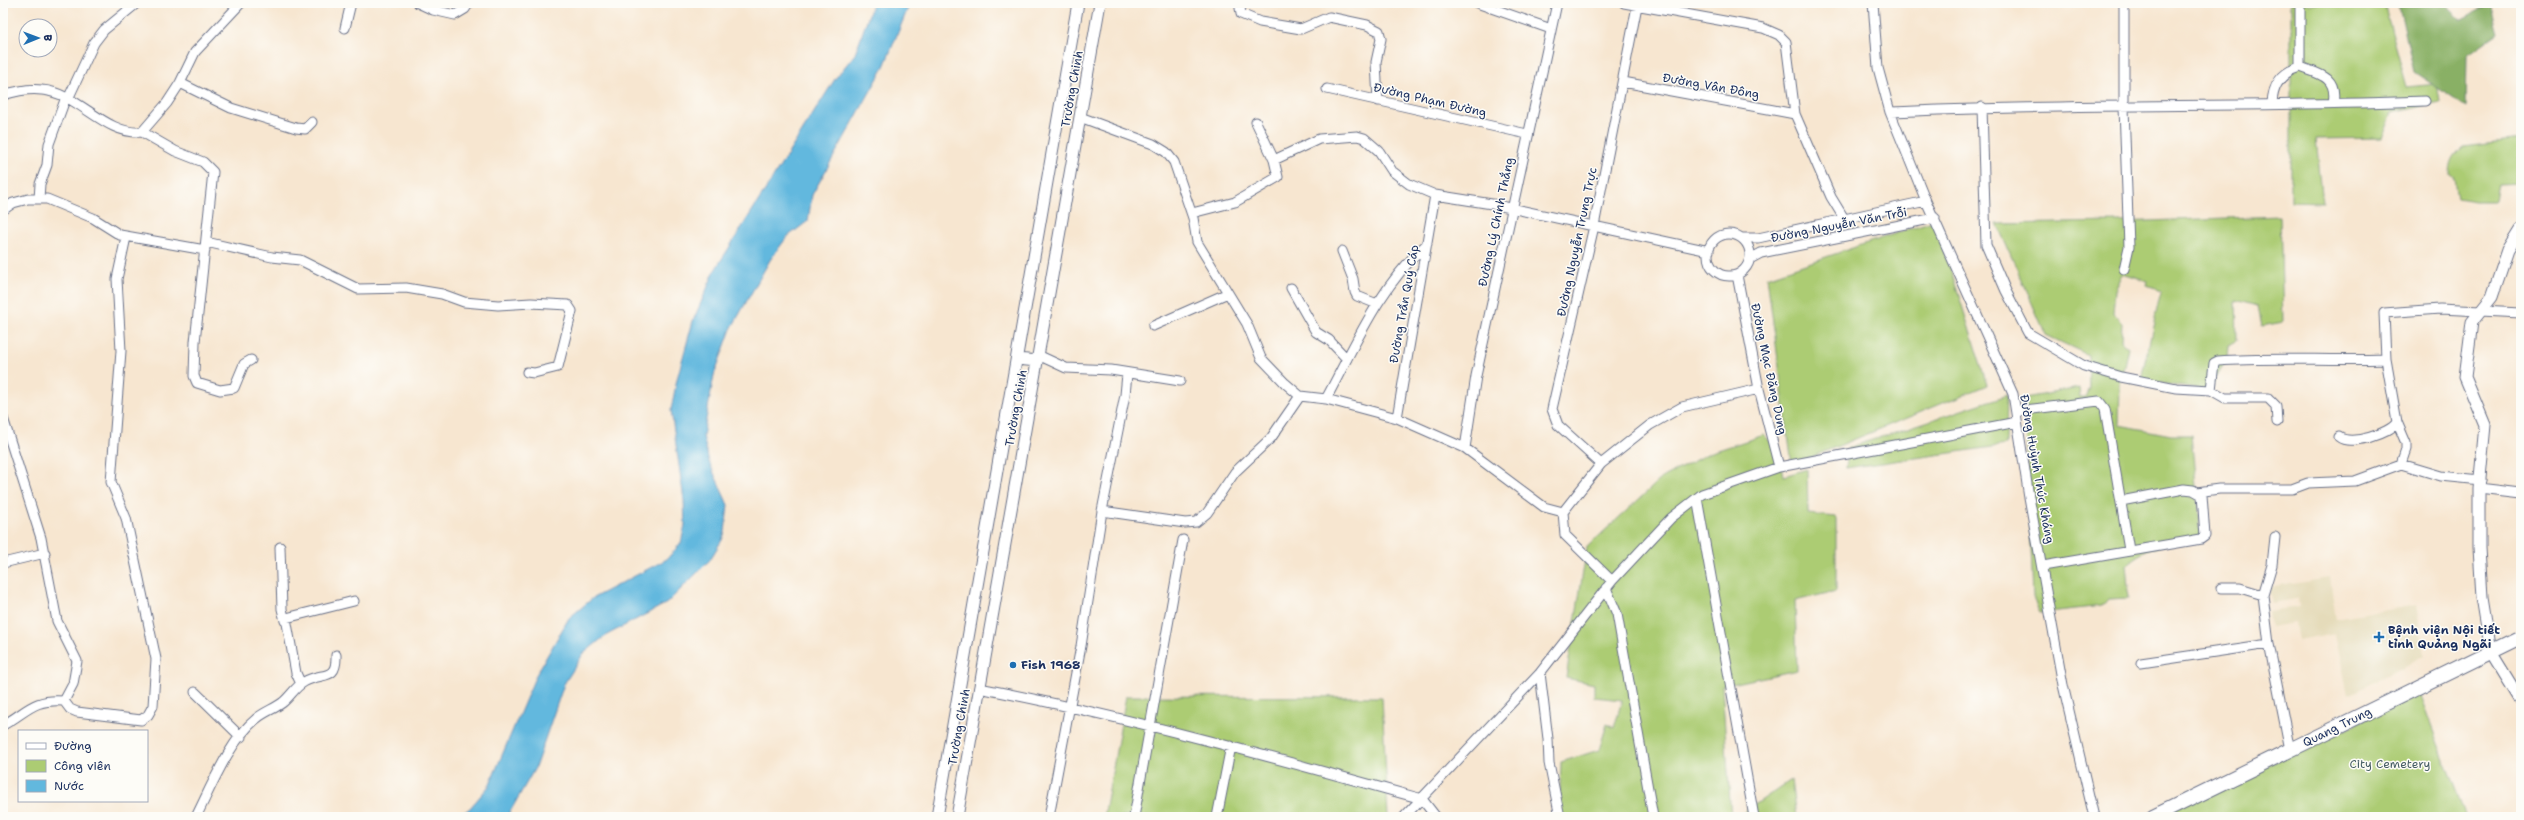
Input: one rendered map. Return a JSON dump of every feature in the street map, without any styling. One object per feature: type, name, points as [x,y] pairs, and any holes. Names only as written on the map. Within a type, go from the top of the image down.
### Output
[{"type":"main road","name":"Quang Trung","points":[[2153,817],[2521,637]]},
{"type":"street","points":[[38,199],[39,189],[47,165],[49,144],[67,98],[94,43],[104,30],[137,3]]},
{"type":"street","points":[[142,132],[167,103],[180,83],[194,52],[241,3]]},
{"type":"street","points":[[346,28],[352,3]]},
{"type":"street","points":[[418,3],[433,10],[455,15],[460,13],[468,3]]},
{"type":"street","name":"Trường Chinh","points":[[937,817],[1078,3]]},
{"type":"street","name":"Trường Chinh","points":[[957,817],[1100,3]]},
{"type":"street","points":[[1244,3],[1240,8],[1240,14],[1260,22],[1302,29],[1329,17],[1367,25],[1379,31],[1381,39],[1376,62],[1378,101]]},
{"type":"street","points":[[1477,3],[1551,29]]},
{"type":"street","name":"Đường Lý Chính Thắng","points":[[1465,448],[1476,376],[1527,134],[1557,3]]},
{"type":"street","points":[[1624,3],[1763,28],[1779,35],[1786,42],[1796,114],[1832,198],[1845,220]]},
{"type":"street","name":"Đường Huỳnh Thúc Kháng","points":[[1872,3],[1878,68],[1890,112],[1926,201],[1935,218],[2013,394],[2063,685],[2094,817]]},
{"type":"street","points":[[2124,3],[2124,107],[2129,248],[2124,269]]},
{"type":"street","points":[[2300,3],[2300,67]]},
{"type":"street","name":"Đường Nguyễn Trung Trực","points":[[1601,464],[1558,425],[1552,409],[1594,226],[1637,6]]},
{"type":"street","points":[[2272,103],[2272,94],[2280,79],[2290,70],[2300,67],[2321,74],[2329,79],[2335,94],[2333,103]]},
{"type":"street","name":"Đường Vân Đông","points":[[1623,82],[1796,114]]},
{"type":"street","points":[[180,83],[231,108],[296,128],[305,129],[312,122]]},
{"type":"street","points":[[3,95],[30,89],[44,90],[67,98],[118,128],[131,133],[142,132],[174,151],[210,167],[213,172],[195,342],[194,376],[197,383],[220,390],[234,388],[244,364],[251,360]]},
{"type":"street","name":"Đường Phạm Đường","points":[[1328,89],[1527,134]]},
{"type":"street","points":[[1890,112],[1982,107],[2124,107],[2425,101]]},
{"type":"street","points":[[1982,107],[1986,245],[2006,291],[2028,333],[2084,366],[2141,382],[2176,388],[2211,390],[2225,398],[2238,397],[2272,400],[2276,406],[2277,422]]},
{"type":"street","points":[[1080,117],[1154,144],[1166,152],[1178,172],[1192,213],[1198,242],[1247,324],[1261,358],[1271,371],[1300,396],[1326,398],[1397,418],[1465,448],[1544,507],[1563,512]]},
{"type":"street","points":[[1192,213],[1235,202],[1276,180],[1278,177],[1274,160],[1256,122]]},
{"type":"street","points":[[1274,160],[1319,139],[1357,136],[1364,138],[1379,151],[1392,171],[1398,176],[1409,184],[1435,195],[1511,209],[1709,251]]},
{"type":"street","name":"Đường Trần Quý Cáp","points":[[1397,418],[1435,195]]},
{"type":"street","points":[[3,210],[13,203],[28,199],[47,199],[65,205],[126,237],[205,246],[300,260],[358,289],[413,288],[442,294],[464,302],[498,305],[531,302],[568,306],[572,312],[558,367],[534,373],[527,372]]},
{"type":"street","name":"Đường Nguyễn Văn Trỗi","points":[[1742,238],[1758,238],[1926,201]]},
{"type":"street","name":"Đường Nguyễn Văn Trỗi","points":[[1750,259],[1761,253],[1935,218]]},
{"type":"street","points":[[2521,229],[2508,250],[2492,297],[2480,309],[2472,322],[2466,377],[2485,426],[2480,484],[2479,548],[2482,597],[2491,652],[2521,701]]},
{"type":"street","points":[[1724,234],[1732,234],[1742,238],[1749,248],[1750,259],[1744,270],[1737,275],[1724,275],[1713,268],[1709,260],[1709,251],[1717,237],[1724,234]]},
{"type":"street","points":[[3,725],[35,705],[55,700],[64,701],[70,709],[77,712],[141,720],[148,715],[155,698],[156,660],[149,623],[126,518],[111,482],[121,351],[117,279],[126,237]]},
{"type":"street","points":[[1326,398],[1377,304],[1408,261],[1427,244]]},
{"type":"street","points":[[1342,251],[1353,279],[1357,296],[1377,304]]},
{"type":"street","name":"Đường Mạc Đăng Dung","points":[[1737,275],[1759,389],[1778,467]]},
{"type":"street","points":[[1291,288],[1316,332],[1329,340],[1347,359]]},
{"type":"street","points":[[1153,326],[1228,293]]},
{"type":"street","points":[[2401,464],[2406,449],[2406,443],[2397,422],[2386,359],[2384,313],[2480,309],[2521,312]]},
{"type":"street","points":[[1017,359],[1038,358],[1066,368],[1111,370],[1127,374],[1180,381]]},
{"type":"street","points":[[2211,390],[2214,363],[2218,361],[2253,358],[2311,361],[2386,359]]},
{"type":"street","points":[[1049,817],[1070,706],[1102,511],[1125,395],[1127,374]]},
{"type":"street","points":[[1653,817],[1617,614],[1609,584],[1565,535],[1563,512],[1601,464],[1650,426],[1682,407],[1759,389]]},
{"type":"street","points":[[1102,511],[1185,523],[1196,522],[1208,513],[1235,472],[1271,438],[1300,396]]},
{"type":"street","points":[[2017,411],[2099,401],[2105,409],[2129,550]]},
{"type":"street","points":[[3,418],[24,477],[45,553],[49,585],[57,621],[77,661],[73,684],[64,701]]},
{"type":"street","points":[[1404,817],[1540,673],[1609,584],[1671,518],[1702,494],[1778,467],[2017,422]]},
{"type":"street","points":[[2339,436],[2347,441],[2360,439],[2382,432],[2394,426],[2397,422]]},
{"type":"street","points":[[2121,501],[2184,489],[2197,492],[2292,489],[2308,483],[2355,481],[2401,464],[2441,476],[2521,493]]},
{"type":"street","points":[[2042,566],[2129,550],[2201,539],[2205,536],[2206,529],[2202,495],[2197,492]]},
{"type":"street","points":[[1697,498],[1754,817]]},
{"type":"street","points":[[2275,537],[2272,565],[2263,595],[2269,644],[2290,750]]},
{"type":"street","points":[[1134,817],[1183,540]]},
{"type":"street","points":[[280,547],[282,609],[296,673],[301,684]]},
{"type":"street","points":[[3,563],[45,553]]},
{"type":"street","points":[[2221,588],[2240,588],[2263,595]]},
{"type":"street","points":[[285,621],[288,616],[354,601]]},
{"type":"street","points":[[2141,664],[2269,644]]},
{"type":"street","points":[[196,817],[216,775],[241,737],[256,719],[281,704],[301,684],[332,673],[336,668],[336,655]]},
{"type":"street","points":[[1540,673],[1548,738],[1549,763],[1560,817]]},
{"type":"street","points":[[960,685],[1070,706],[1231,746],[1422,799],[1436,817]]},
{"type":"street","points":[[195,692],[241,737]]},
{"type":"street","points":[[1217,817],[1231,746]]},
{"type":"shaded area","name":"Bệnh viện Nội tiết tỉnh Quảng Ngãi","points":[[2330,578],[2336,619],[2416,605],[2425,656],[2348,695],[2335,634],[2298,641],[2295,623],[2271,627],[2269,611],[2299,607],[2298,598],[2271,602],[2268,588]]},
{"type":"green space","points":[[2291,3],[2384,3],[2407,87],[2437,84],[2440,102],[2392,113],[2382,138],[2316,139],[2323,203],[2291,202]]},
{"type":"green space","points":[[2406,3],[2447,3],[2460,20],[2490,4],[2498,33],[2467,55],[2466,107],[2414,72],[2399,6]]},
{"type":"green space","points":[[2521,140],[2521,183],[2498,184],[2495,201],[2475,201],[2457,198],[2454,178],[2450,175],[2450,170],[2451,163],[2463,147]]},
{"type":"green space","points":[[2280,216],[2283,322],[2262,326],[2258,306],[2236,300],[2237,341],[2228,345],[2227,359],[2209,391],[2141,380],[2161,291],[2147,286],[2148,282],[2123,274],[2115,290],[2113,314],[2122,323],[2121,341],[2128,347],[2120,384],[2119,425],[2171,435],[2191,435],[2201,536],[2161,546],[2142,553],[2134,558],[2126,565],[2129,598],[2108,599],[2102,606],[2040,613],[2033,598],[2025,398],[2079,388],[2080,397],[2085,397],[2089,388],[2088,355],[2046,335],[1997,224],[2121,222]]},
{"type":"green space","points":[[1935,220],[1987,385],[1792,465],[1767,277]]},
{"type":"green space","points":[[2007,395],[2006,445],[1846,468],[1848,448]]},
{"type":"green space","points":[[1764,435],[1779,450],[1784,476],[1807,469],[1808,514],[1836,517],[1836,591],[1795,601],[1797,670],[1722,686],[1731,817],[1559,817],[1561,762],[1599,750],[1607,724],[1614,728],[1622,700],[1594,697],[1594,684],[1566,678],[1587,547],[1662,478],[1709,453]]},
{"type":"green space","name":"City Cemetery","points":[[2419,694],[2466,817],[2156,817]]},
{"type":"green space","points":[[1126,696],[1382,697],[1388,817],[1104,817]]},
{"type":"green space","points":[[1791,780],[1796,817],[1737,817]]},
{"type":"water","points":[[873,3],[910,3],[883,69],[812,195],[808,221],[787,237],[770,260],[731,329],[714,375],[703,436],[709,462],[728,505],[725,532],[722,540],[709,561],[667,603],[605,636],[583,654],[564,684],[535,768],[507,817],[458,817],[470,808],[489,786],[536,675],[569,618],[593,598],[667,559],[681,543],[685,525],[684,500],[671,410],[677,379],[693,321],[715,270],[835,79],[855,54]]},
{"type":"place","name":"Bệnh viện Nội tiết tỉnh Quảng Ngãi","points":[[2379,637]]},
{"type":"place","name":"Fish 1968","points":[[1013,665]]}]
